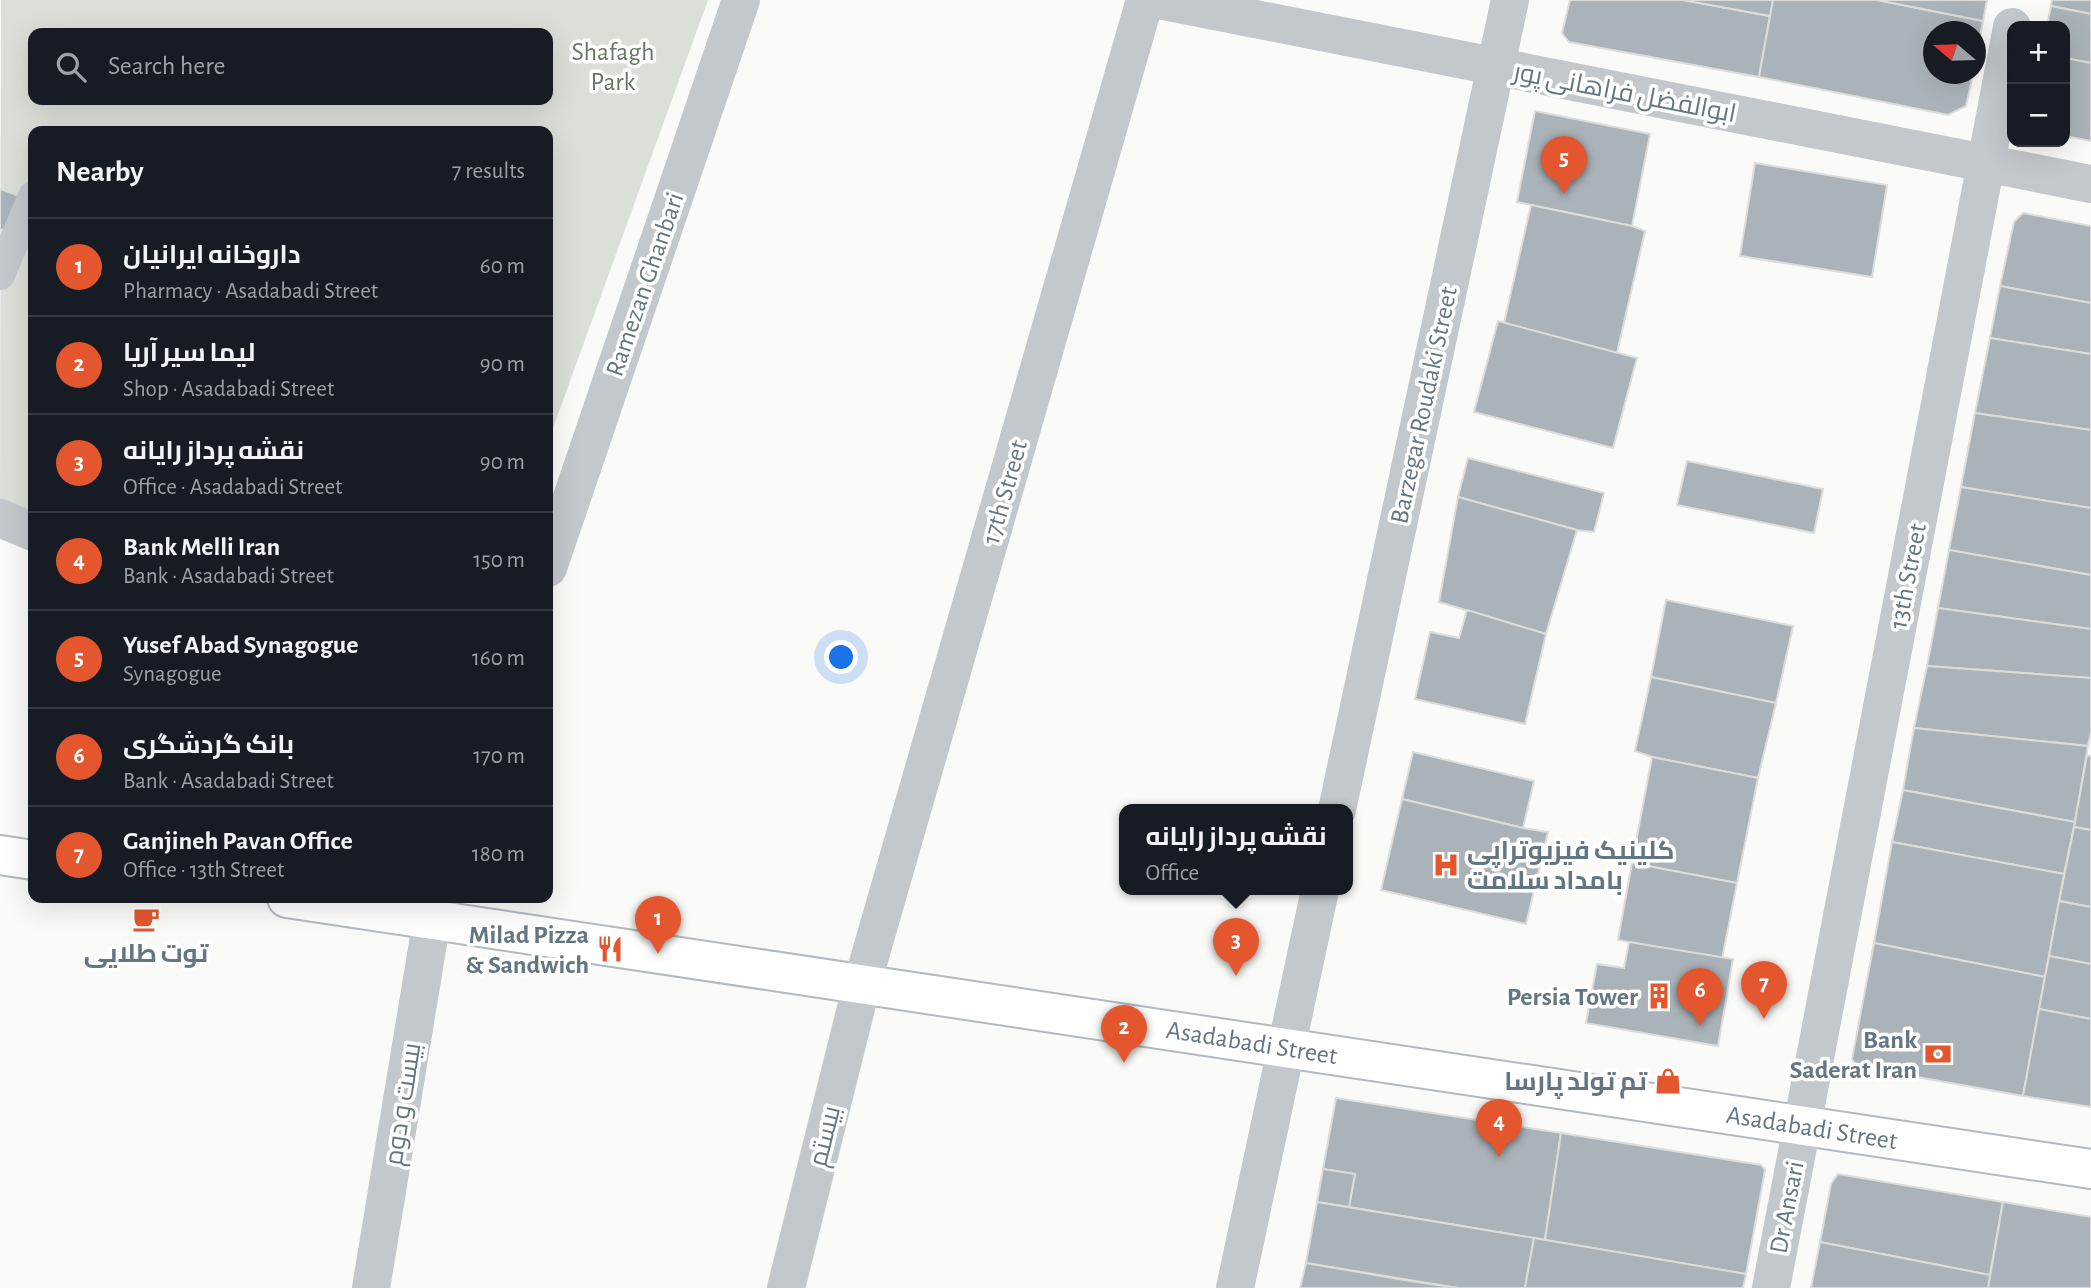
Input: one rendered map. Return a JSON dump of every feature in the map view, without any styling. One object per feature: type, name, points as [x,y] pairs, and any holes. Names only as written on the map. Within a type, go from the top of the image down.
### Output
[{"type":"main road","name":"Asadabadi Street","points":[[355,903],[436,909],[862,984],[2091,1168]]},
{"type":"street","name":"Ramezan Ghanbari","points":[[553,553],[741,0]]},
{"type":"street","name":"17th Street","points":[[862,984],[1145,0]]},
{"type":"street","name":"ابوالفضل فراهانی پور","points":[[1159,0],[2091,184]]},
{"type":"street","name":"Barzegar Roudaki Street","points":[[1338,804],[1510,0]]},
{"type":"street","name":"13th Street","points":[[2013,21],[2017,0]]},
{"type":"street","name":"13th Street","points":[[1802,1125],[2007,53]]},
{"type":"street","points":[[0,275],[28,208]]},
{"type":"street","points":[[0,518],[28,530]]},
{"type":"street","points":[[1236,1288],[1319,895]]},
{"type":"street","name":"بیست و دوم","points":[[371,1288],[436,909]]},
{"type":"street","name":"بیستم","points":[[786,1288],[862,984]]},
{"type":"street","name":"Dr Ansari","points":[[1771,1288],[1802,1125]]},
{"type":"green space","name":"Shafagh Park","points":[[1,0],[708,0],[553,428],[553,126],[28,126],[28,515],[0,503]]},
{"type":"building","points":[[1570,0],[1683,0],[1770,16],[1759,77],[1569,42],[1562,33]]},
{"type":"building","points":[[1683,0],[1773,0],[1770,16]]},
{"type":"building","points":[[1773,0],[1877,0],[1983,21],[1923,21],[1923,84],[1971,84],[1966,106],[1948,115],[1759,77]]},
{"type":"building","points":[[1877,0],[1987,0],[1983,21]]},
{"type":"building","points":[[2052,0],[2091,0],[2091,14],[2051,6]]},
{"type":"building","points":[[2051,6],[2091,14],[2091,63],[2070,59],[2070,21],[2048,21]]},
{"type":"building","points":[[2070,59],[2091,63],[2091,141],[2070,137]]},
{"type":"building","points":[[1535,111],[1650,134],[1632,226],[1517,202]]},
{"type":"building","points":[[1755,163],[1887,185],[1872,277],[1740,256]]},
{"type":"building","points":[[0,189],[20,196],[8,232],[0,229]]},
{"type":"building","points":[[1531,205],[1645,231],[1617,353],[1504,323]]},
{"type":"building","points":[[2023,213],[2091,226],[2091,303],[2000,286],[2014,222]]},
{"type":"building","points":[[2000,286],[2091,303],[2091,354],[1990,338]]},
{"type":"building","points":[[1498,321],[1637,358],[1613,448],[1474,412]]},
{"type":"building","points":[[1990,338],[2091,354],[2091,430],[1975,413]]},
{"type":"building","points":[[1975,413],[2091,430],[2091,508],[1961,487]]},
{"type":"building","points":[[1468,458],[1604,493],[1594,532],[1577,530],[1458,497]]},
{"type":"building","points":[[1687,461],[1823,489],[1814,533],[1677,505]]},
{"type":"building","points":[[1961,487],[2091,508],[2091,575],[1949,550]]},
{"type":"building","points":[[1458,497],[1577,530],[1546,634],[1439,602]]},
{"type":"building","points":[[1949,550],[2091,575],[2091,629],[1938,608]]},
{"type":"building","points":[[1666,600],[1793,626],[1776,703],[1651,677]]},
{"type":"building","points":[[1938,608],[2091,629],[2091,678],[1927,666]]},
{"type":"building","points":[[1467,610],[1546,634],[1525,724],[1415,699],[1430,632],[1459,638]]},
{"type":"building","points":[[1927,666],[2091,678],[2091,732],[2088,746],[1914,728]]},
{"type":"building","points":[[1651,677],[1776,703],[1758,778],[1652,757],[1635,751]]},
{"type":"building","points":[[1914,728],[2088,746],[2075,822],[1903,790]]},
{"type":"building","points":[[1413,752],[1534,781],[1523,828],[1402,799]]},
{"type":"building","points":[[2087,755],[2091,756],[2091,830],[2074,827]]},
{"type":"building","points":[[1652,757],[1758,778],[1737,883],[1632,863]]},
{"type":"building","points":[[1903,790],[2075,822],[2064,874],[1892,842]]},
{"type":"building","points":[[1402,799],[1548,832],[1526,924],[1381,890]]},
{"type":"building","points":[[2074,827],[2091,830],[2091,907],[2059,901]]},
{"type":"building","points":[[1892,842],[2064,874],[2045,977],[1874,943]]},
{"type":"building","points":[[1632,863],[1737,883],[1722,959],[1618,940]]},
{"type":"building","points":[[2059,901],[2091,907],[2091,964],[2049,956]]},
{"type":"building","name":"Persia Tower","points":[[1629,942],[1733,959],[1718,1046],[1586,1023],[1597,964],[1624,968]]},
{"type":"building","points":[[1874,943],[2045,977],[2023,1096],[1856,1066],[1852,1059]]},
{"type":"building","points":[[2049,956],[2091,964],[2091,1019],[2039,1009]]},
{"type":"building","points":[[2039,1009],[2091,1019],[2091,1107],[2023,1096]]},
{"type":"building","points":[[1336,1098],[1561,1133],[1545,1240],[1349,1207],[1355,1174],[1323,1169]]},
{"type":"building","points":[[1561,1133],[1761,1165],[1765,1170],[1746,1274],[1545,1240]]},
{"type":"building","points":[[1323,1169],[1355,1174],[1349,1207],[1317,1202]]},
{"type":"building","points":[[1838,1174],[2003,1202],[1990,1275],[1820,1242],[1831,1184]]},
{"type":"building","points":[[1317,1202],[1534,1238],[1525,1288],[1458,1288],[1306,1263]]},
{"type":"building","points":[[2003,1202],[2091,1217],[2091,1288],[1988,1288]]},
{"type":"building","points":[[1534,1238],[1746,1274],[1743,1288],[1525,1288]]},
{"type":"building","points":[[1820,1242],[1990,1275],[1988,1288],[1811,1288]]},
{"type":"building","points":[[1306,1263],[1410,1281],[1458,1288],[1300,1288]]},
{"type":"place","name":"Yusef Abad Synagogue","points":[[1564,194]]},
{"type":"place","name":"کلینیک فیزیوتراپی بامداد سلامت","points":[[1446,865]]},
{"type":"place","name":"توت طلایى","points":[[146,919]]},
{"type":"place","name":"Milad Pizza & Sandwich","points":[[610,949]]},
{"type":"place","name":"داروخانه ایرانیان","points":[[658,954]]},
{"type":"place","name":"نقشه پرداز رایانه","points":[[1236,976]]},
{"type":"place","name":"Persia Tower","points":[[1659,996]]},
{"type":"place","name":"Ganjineh Pavan Office","points":[[1764,1019]]},
{"type":"place","name":"بانک گردشگری","points":[[1700,1026]]},
{"type":"place","name":"Bank Saderat Iran","points":[[1938,1054]]},
{"type":"place","name":"لیما سیر آریا","points":[[1124,1063]]},
{"type":"place","name":"تم تولد پارسا","points":[[1668,1081]]},
{"type":"place","name":"Bank Melli Iran","points":[[1499,1157]]}]
